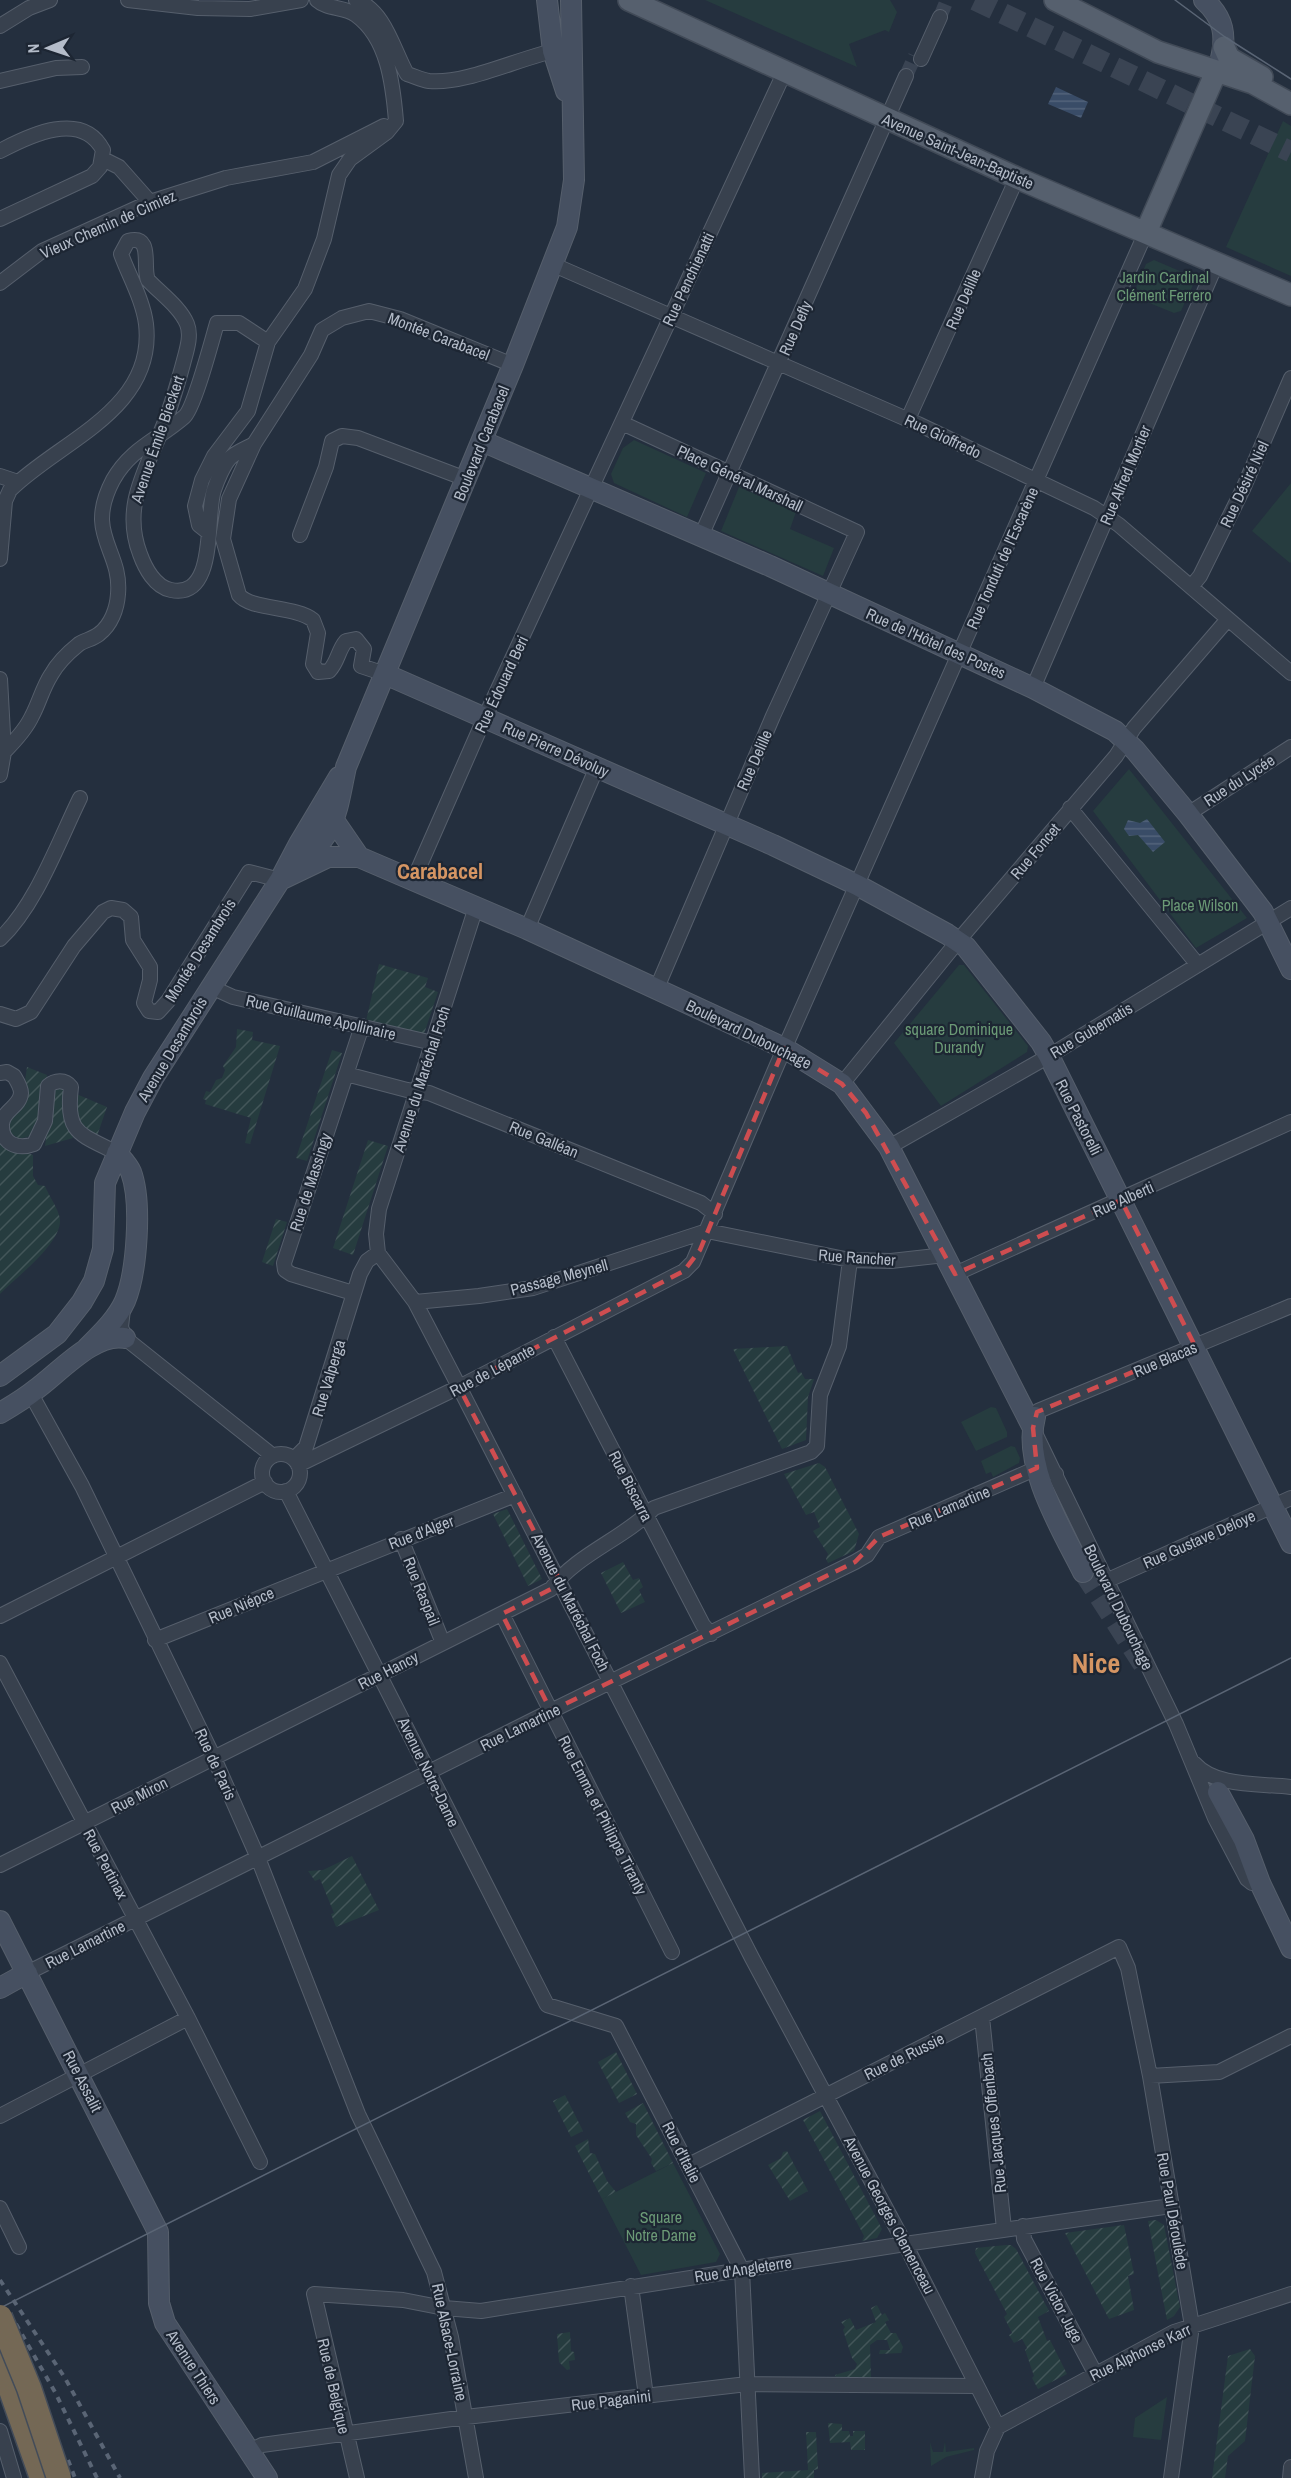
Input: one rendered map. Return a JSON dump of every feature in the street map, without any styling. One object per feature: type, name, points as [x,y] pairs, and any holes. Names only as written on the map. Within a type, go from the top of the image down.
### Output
[{"type":"highway","points":[[0,2317],[29,2388],[59,2478]]},
{"type":"highway","points":[[0,2359],[42,2478]]},
{"type":"main road","points":[[547,0],[562,49]]},
{"type":"main road","name":"Boulevard Carabacel","points":[[280,880],[346,767],[482,441],[554,265],[567,227],[572,202],[572,108],[562,49],[571,0]]},
{"type":"main road","name":"Avenue Saint-Jean-Baptiste","points":[[629,0],[1017,178],[1291,294]]},
{"type":"main road","points":[[1055,0],[1158,52],[1253,83],[1291,103]]},
{"type":"main road","points":[[1204,0],[1220,18],[1224,47],[1229,58],[1267,80],[1291,90]]},
{"type":"main road","points":[[1146,232],[1216,72],[1224,47]]},
{"type":"main road","points":[[1216,72],[1291,114]]},
{"type":"main road","points":[[1267,80],[1291,103]]},
{"type":"main road","name":"Rue de l'Hôtel des Postes","points":[[482,441],[701,536],[960,654],[1033,688],[1115,731],[1126,740],[1188,814],[1263,912],[1291,969]]},
{"type":"main road","name":"Rue Pierre Dévoluy","points":[[385,674],[726,825]]},
{"type":"main road","name":"Boulevard Carabacel","points":[[280,880],[319,847],[335,822],[346,767]]},
{"type":"main road","points":[[335,822],[359,857]]},
{"type":"main road","name":"Rue Pastorelli","points":[[726,825],[857,885],[958,941],[1011,1004],[1049,1056],[1291,1543]]},
{"type":"main road","name":"Boulevard Dubouchage","points":[[280,880],[328,857],[359,857],[527,929],[784,1048],[842,1084],[889,1147],[955,1274],[1036,1420],[1046,1471],[1046,1497],[1083,1572]]},
{"type":"main road","name":"Avenue Desambrois","points":[[0,1376],[57,1334],[76,1310],[94,1281],[103,1249],[105,1184],[117,1153],[153,1078],[280,880]]},
{"type":"main road","points":[[0,1413],[31,1394],[87,1348],[110,1324],[124,1302],[136,1257],[137,1231],[132,1178],[117,1153]]},
{"type":"main road","points":[[87,1348],[113,1337],[125,1338]]},
{"type":"main road","points":[[1218,1792],[1244,1840],[1260,1883],[1291,1948]]},
{"type":"main road","name":"Rue Assalit","points":[[0,1921],[148,2208],[159,2235],[159,2244]]},
{"type":"main road","name":"Rue Lamartine","points":[[0,1988],[27,1973]]},
{"type":"main road","name":"Avenue Thiers","points":[[159,2244],[159,2303],[165,2322],[267,2478]]},
{"type":"street","points":[[0,26],[29,8],[50,0]]},
{"type":"street","points":[[129,0],[198,8],[250,9],[302,0]]},
{"type":"street","points":[[209,533],[199,525],[195,506],[202,480],[214,456],[248,411],[268,342],[305,289],[324,239],[339,175],[350,159],[392,127],[396,121],[394,92],[386,60],[372,31],[354,13],[324,6],[317,0]]},
{"type":"street","points":[[356,0],[374,12],[384,25],[407,74],[429,81],[455,79],[562,49]]},
{"type":"street","points":[[918,58],[938,16]]},
{"type":"street","points":[[0,81],[56,68],[82,68]]},
{"type":"street","name":"Rue Penchienatti","points":[[592,488],[785,71]]},
{"type":"street","name":"Rue Defly","points":[[701,536],[909,77]]},
{"type":"street","name":"Vieux Chemin de Cimiez","points":[[0,283],[42,251],[150,202],[226,178],[313,162],[380,127],[392,127]]},
{"type":"street","points":[[0,151],[41,131],[79,130],[93,135],[103,150],[103,159],[92,176],[0,219]]},
{"type":"street","points":[[103,159],[119,167],[150,202]]},
{"type":"street","name":"Rue Delille","points":[[908,420],[1017,178]]},
{"type":"street","name":"Rue Tonduti de l'Escarène","points":[[684,1271],[693,1262],[715,1214],[784,1048],[1146,232]]},
{"type":"street","name":"Avenue Émile Bieckert","points":[[0,559],[5,501],[10,490],[117,406],[131,389],[140,370],[145,350],[146,323],[122,254],[124,243],[131,239],[140,241],[146,249],[145,274],[148,280],[184,317],[188,327],[186,350],[173,402],[134,497],[134,532],[142,558],[161,586],[171,590],[187,589],[199,579],[209,533],[213,491],[230,458],[254,444]]},
{"type":"street","name":"Rue Alfred Mortier","points":[[1033,688],[1216,262]]},
{"type":"street","name":"Rue Gioffredo","points":[[554,265],[908,420],[1108,516],[1291,673]]},
{"type":"street","name":"Montée Carabacel","points":[[254,444],[311,355],[322,330],[342,318],[369,310],[513,365]]},
{"type":"street","points":[[4,752],[31,719],[51,674],[80,643],[99,634],[113,616],[117,605],[118,580],[102,530],[105,498],[125,463],[161,432],[186,416],[217,323],[239,323],[268,342]]},
{"type":"street","name":"Rue Désiré Niel","points":[[1191,587],[1200,576],[1243,489],[1291,378]]},
{"type":"street","name":"Place Général Marshall","points":[[622,423],[857,532]]},
{"type":"street","points":[[300,535],[326,467],[332,441],[338,436],[358,438],[466,479]]},
{"type":"street","points":[[254,444],[229,499],[223,539],[239,595],[247,602],[281,607],[313,620],[318,633],[313,664],[318,672],[323,674],[329,671],[346,641],[356,639],[363,649],[361,666],[385,674]]},
{"type":"street","points":[[0,476],[18,482]]},
{"type":"street","name":"Rue Édouard Beri","points":[[413,881],[484,717],[592,488]]},
{"type":"street","name":"Rue Delille","points":[[656,990],[726,825],[857,532]]},
{"type":"street","name":"Rue Foncet","points":[[842,1084],[958,941],[1116,756],[1126,740],[1228,619]]},
{"type":"street","points":[[0,679],[4,752],[0,775]]},
{"type":"street","name":"Rue du Lycée","points":[[1188,814],[1291,747]]},
{"type":"street","points":[[527,929],[597,767]]},
{"type":"street","points":[[0,939],[19,917],[31,898],[80,798]]},
{"type":"street","points":[[1070,808],[1198,965]]},
{"type":"street","name":"Montée Desambrois","points":[[0,1014],[16,1018],[31,1012],[74,946],[103,912],[111,908],[123,910],[131,917],[133,940],[150,967],[150,980],[144,1003],[149,1011],[158,1012],[168,1001],[249,872],[280,880]]},
{"type":"street","name":"Avenue du Maréchal Foch","points":[[477,907],[379,1209],[376,1234],[378,1253],[415,1302],[752,1958]]},
{"type":"street","name":"Rue Gubernatis","points":[[889,1147],[1049,1056],[1291,908]]},
{"type":"street","name":"Rue Guillaume Apollinaire","points":[[211,987],[233,997],[433,1043]]},
{"type":"street","name":"Rue de Massingy","points":[[354,1293],[291,1275],[284,1267],[362,1026]]},
{"type":"street","points":[[0,1073],[7,1072],[14,1076],[21,1092],[19,1101],[6,1113],[2,1122],[7,1140],[13,1145],[24,1147],[34,1144],[45,1121],[48,1086],[54,1082],[61,1082],[71,1087],[69,1116],[80,1134],[117,1153]]},
{"type":"street","name":"Rue Galléan","points":[[346,1074],[429,1093],[701,1203],[715,1214]]},
{"type":"street","name":"Rue Alberti","points":[[955,1274],[1291,1122]]},
{"type":"street","name":"Rue Rancher","points":[[707,1231],[850,1260],[891,1261],[945,1255]]},
{"type":"street","name":"Passage Meynell","points":[[415,1302],[532,1288],[707,1231]]},
{"type":"street","points":[[354,1293],[368,1261],[378,1253]]},
{"type":"street","name":"Rue Hancy","points":[[214,1758],[551,1589],[566,1571],[654,1508],[811,1452],[817,1446],[820,1395],[839,1346],[850,1260]]},
{"type":"street","name":"Rue de Lépante","points":[[296,1462],[459,1387],[684,1271]]},
{"type":"street","name":"Rue Valperga","points":[[296,1462],[306,1447],[354,1293]]},
{"type":"street","points":[[124,1302],[121,1318],[125,1338],[273,1456]]},
{"type":"street","name":"Rue Blacas","points":[[1036,1420],[1194,1347],[1291,1306]]},
{"type":"street","name":"Rue Biscarra","points":[[554,1337],[703,1625],[711,1634]]},
{"type":"street","name":"Rue de Paris","points":[[31,1394],[82,1486],[214,1758],[258,1858],[373,2148]]},
{"type":"street","points":[[284,1454],[296,1462],[300,1472],[296,1484],[286,1491],[274,1490],[265,1482],[262,1470],[273,1456],[284,1454]]},
{"type":"street","name":"Boulevard Dubouchage","points":[[1046,1471],[1106,1581],[1183,1739],[1201,1789],[1247,1879],[1252,1883],[1260,1883]]},
{"type":"street","name":"Rue Lamartine","points":[[27,1973],[861,1559],[879,1537],[1046,1471]]},
{"type":"street","points":[[0,1616],[117,1559],[265,1482]]},
{"type":"street","name":"Avenue Notre-Dame","points":[[286,1491],[381,1673],[547,2005],[598,2020]]},
{"type":"street","name":"Rue d'Alger","points":[[326,1569],[515,1495]]},
{"type":"street","name":"Rue Gustave Deloye","points":[[1106,1581],[1291,1498]]},
{"type":"street","name":"Rue Raspail","points":[[401,1539],[443,1643]]},
{"type":"street","name":"Rue Niépce","points":[[155,1640],[326,1569]]},
{"type":"street","name":"Rue Emma et Philippe Tiranty","points":[[502,1614],[672,1952]]},
{"type":"street","name":"Rue Pertinax","points":[[0,1663],[188,2018],[260,2162]]},
{"type":"street","name":"Rue Miron","points":[[0,1865],[214,1758]]},
{"type":"street","points":[[1192,1761],[1205,1774],[1218,1779],[1291,1787]]},
{"type":"street","name":"Rue de Russie","points":[[689,2165],[1119,1947]]},
{"type":"street","name":"Rue Paul Déroulède","points":[[1119,1947],[1128,1968],[1150,2076],[1192,2326],[1171,2478]]},
{"type":"street","name":"Avenue Georges Clemenceau","points":[[752,1958],[905,2244],[998,2427]]},
{"type":"street","name":"Rue Jacques Offenbach","points":[[982,2017],[1004,2229]]},
{"type":"street","points":[[0,2116],[188,2018]]},
{"type":"street","name":"Rue d'Italie","points":[[598,2020],[616,2026],[742,2270],[752,2478]]},
{"type":"street","points":[[1150,2076],[1219,2072],[1291,2036]]},
{"type":"street","name":"Rue Alsace-Lorraine","points":[[373,2148],[434,2272],[444,2308],[476,2478]]},
{"type":"street","name":"Rue d'Angleterre","points":[[314,2294],[403,2300],[444,2308],[481,2311],[1023,2226],[1171,2206]]},
{"type":"street","points":[[0,2208],[20,2247]]},
{"type":"street","name":"Rue Victor Juge","points":[[1023,2226],[1024,2239],[1095,2373]]},
{"type":"street","points":[[631,2286],[646,2396]]},
{"type":"street","name":"Rue de Belgique","points":[[314,2294],[357,2478]]},
{"type":"street","name":"Rue Alphonse Karr","points":[[998,2427],[1174,2332],[1291,2294]]},
{"type":"street","name":"Rue Paganini","points":[[249,2451],[262,2445],[466,2417],[747,2384],[976,2386]]},
{"type":"street","points":[[982,2478],[987,2451],[998,2427]]},
{"type":"street","points":[[0,2431],[14,2478]]},
{"type":"street","points":[[1290,2478],[1291,2467]]},
{"type":"highlighted area","points":[[784,1048],[842,1084],[866,1113],[955,1274],[1121,1200],[1195,1346],[1037,1412],[1033,1428],[1037,1468],[879,1537],[855,1562],[551,1711],[502,1614],[551,1589],[559,1579],[459,1387],[684,1271],[700,1250]]},
{"type":"green space","points":[[705,0],[890,0],[897,12],[889,32],[885,30],[849,44],[857,67]]},
{"type":"green space","points":[[1283,121],[1291,126],[1291,276],[1226,247]]},
{"type":"green space","name":"Jardin Cardinal Clément Ferrero","points":[[1154,260],[1189,275],[1193,285],[1181,311],[1174,313],[1137,298],[1135,291],[1146,264]]},
{"type":"green space","points":[[634,440],[706,473],[687,517],[614,483],[611,474],[623,448]]},
{"type":"green space","points":[[1291,483],[1291,562],[1290,563],[1252,531]]},
{"type":"green space","points":[[739,487],[796,512],[790,529],[834,548],[823,576],[721,531]]},
{"type":"green space","name":"Place Wilson","points":[[1129,769],[1247,918],[1196,948],[1093,811]]},
{"type":"green space","points":[[379,964],[428,978],[425,987],[438,992],[424,1034],[366,1021]]},
{"type":"green space","name":"square Dominique Durandy","points":[[959,965],[964,965],[1028,1046],[1027,1052],[941,1106],[894,1043]]},
{"type":"green space","points":[[237,1029],[253,1032],[252,1040],[280,1046],[250,1144],[245,1143],[251,1118],[205,1104],[206,1100],[203,1099],[206,1091],[210,1092],[216,1080],[222,1078],[225,1070],[223,1066],[236,1047]]},
{"type":"green space","points":[[332,1050],[342,1053],[307,1161],[296,1158]]},
{"type":"green space","points":[[27,1067],[47,1075],[38,1126],[31,1136],[19,1139],[8,1131],[7,1124],[22,1102]]},
{"type":"green space","points":[[53,1085],[67,1088],[63,1112],[73,1138],[45,1146]]},
{"type":"green space","points":[[74,1093],[107,1107],[97,1136],[78,1125]]},
{"type":"green space","points":[[368,1140],[388,1146],[353,1255],[333,1248]]},
{"type":"green space","points":[[0,1142],[33,1155],[33,1176],[38,1185],[45,1186],[58,1211],[60,1225],[49,1246],[0,1294]]},
{"type":"green space","points":[[276,1219],[287,1222],[273,1266],[262,1262]]},
{"type":"green space","points":[[787,1346],[798,1373],[801,1372],[805,1379],[814,1379],[808,1397],[806,1440],[782,1449],[733,1349]]},
{"type":"green space","points":[[991,1407],[996,1408],[1007,1437],[976,1451],[961,1422]]},
{"type":"green space","points":[[1011,1446],[1015,1447],[1020,1458],[1019,1463],[993,1477],[991,1472],[986,1474],[981,1461]]},
{"type":"green space","points":[[819,1463],[825,1467],[859,1534],[854,1551],[828,1563],[826,1559],[828,1554],[813,1531],[820,1527],[814,1512],[806,1515],[784,1474]]},
{"type":"green space","points":[[507,1509],[542,1579],[528,1586],[493,1514]]},
{"type":"green space","points":[[623,1562],[633,1580],[639,1578],[643,1587],[639,1590],[645,1602],[621,1613],[601,1573]]},
{"type":"green space","points":[[352,1856],[379,1910],[336,1927],[331,1914],[334,1913],[320,1879],[315,1881],[308,1871],[323,1870]]},
{"type":"green space","points":[[616,2052],[637,2094],[619,2103],[598,2062]]},
{"type":"green space","points":[[565,2095],[583,2131],[571,2137],[553,2101]]},
{"type":"green space","points":[[643,2103],[673,2163],[656,2171],[651,2163],[652,2159],[636,2135],[636,2124],[630,2122],[625,2113]]},
{"type":"green space","points":[[820,2111],[882,2229],[877,2238],[862,2241],[864,2236],[803,2120]]},
{"type":"green space","points":[[588,2139],[590,2153],[595,2154],[607,2181],[616,2192],[602,2199],[575,2146]]},
{"type":"green space","points":[[787,2151],[808,2191],[790,2201],[768,2165],[781,2158],[783,2152]]},
{"type":"green space","name":"Square Notre Dame","points":[[673,2163],[720,2254],[716,2262],[641,2275],[602,2199]]},
{"type":"green space","points":[[1156,2220],[1164,2225],[1180,2307],[1174,2316],[1167,2320],[1148,2221]]},
{"type":"green space","points":[[1124,2225],[1134,2274],[1128,2276],[1134,2310],[1109,2319],[1065,2233]]},
{"type":"green space","points":[[1011,2245],[1016,2249],[1049,2311],[1038,2317],[1047,2341],[1050,2340],[1067,2374],[1038,2389],[1032,2378],[1034,2376],[1025,2350],[1027,2348],[1022,2339],[1014,2343],[1009,2335],[1012,2333],[1004,2317],[1007,2314],[975,2253],[976,2248]]},
{"type":"green space","points":[[877,2305],[882,2315],[885,2313],[889,2320],[885,2322],[891,2333],[896,2333],[903,2347],[901,2353],[879,2354],[880,2350],[890,2350],[887,2340],[877,2340],[870,2345],[871,2378],[836,2378],[835,2375],[855,2369],[857,2364],[852,2358],[843,2330],[845,2327],[841,2322],[850,2318],[856,2330],[876,2322],[871,2308]]},
{"type":"green space","points":[[570,2332],[571,2351],[574,2352],[575,2360],[569,2361],[570,2369],[567,2370],[559,2362],[557,2334]]},
{"type":"green space","points":[[1250,2349],[1255,2356],[1245,2441],[1228,2456],[1225,2478],[1212,2478],[1228,2356]]},
{"type":"green space","points":[[1167,2397],[1161,2440],[1133,2437],[1135,2418]]},
{"type":"green space","points":[[828,2423],[842,2424],[842,2431],[849,2431],[850,2436],[853,2436],[853,2431],[865,2431],[865,2450],[851,2450],[850,2442],[830,2443]]},
{"type":"green space","points":[[806,2432],[816,2432],[818,2469],[814,2470],[814,2478],[762,2478],[762,2473],[808,2470]]},
{"type":"green space","points":[[930,2442],[933,2452],[943,2452],[945,2442],[946,2452],[974,2448],[974,2450],[946,2457],[931,2466]]},
{"type":"water","points":[[1056,87],[1088,102],[1081,118],[1048,104]]},
{"type":"water","points":[[1147,819],[1165,842],[1153,852],[1138,835],[1129,836],[1124,829],[1128,820],[1140,823]]},
{"type":"tunnel","points":[[940,17],[947,0]]},
{"type":"tunnel","points":[[975,0],[1291,152]]},
{"type":"tunnel","points":[[906,76],[915,56]]},
{"type":"tunnel","points":[[1083,1572],[1145,1668]]},
{"type":"tram line","points":[[1175,0],[1225,37],[1291,79]]},
{"type":"tram line","points":[[0,2308],[1291,1658]]},
{"type":"railway","points":[[0,2280],[65,2378],[120,2478]]},
{"type":"railway","points":[[16,2324],[55,2392],[97,2478]]},
{"type":"railway","points":[[68,2460],[75,2478]]},
{"type":"district","name":"Carabacel","points":[[440,871]]},
{"type":"district","name":"Nice","points":[[1096,1663]]}]
